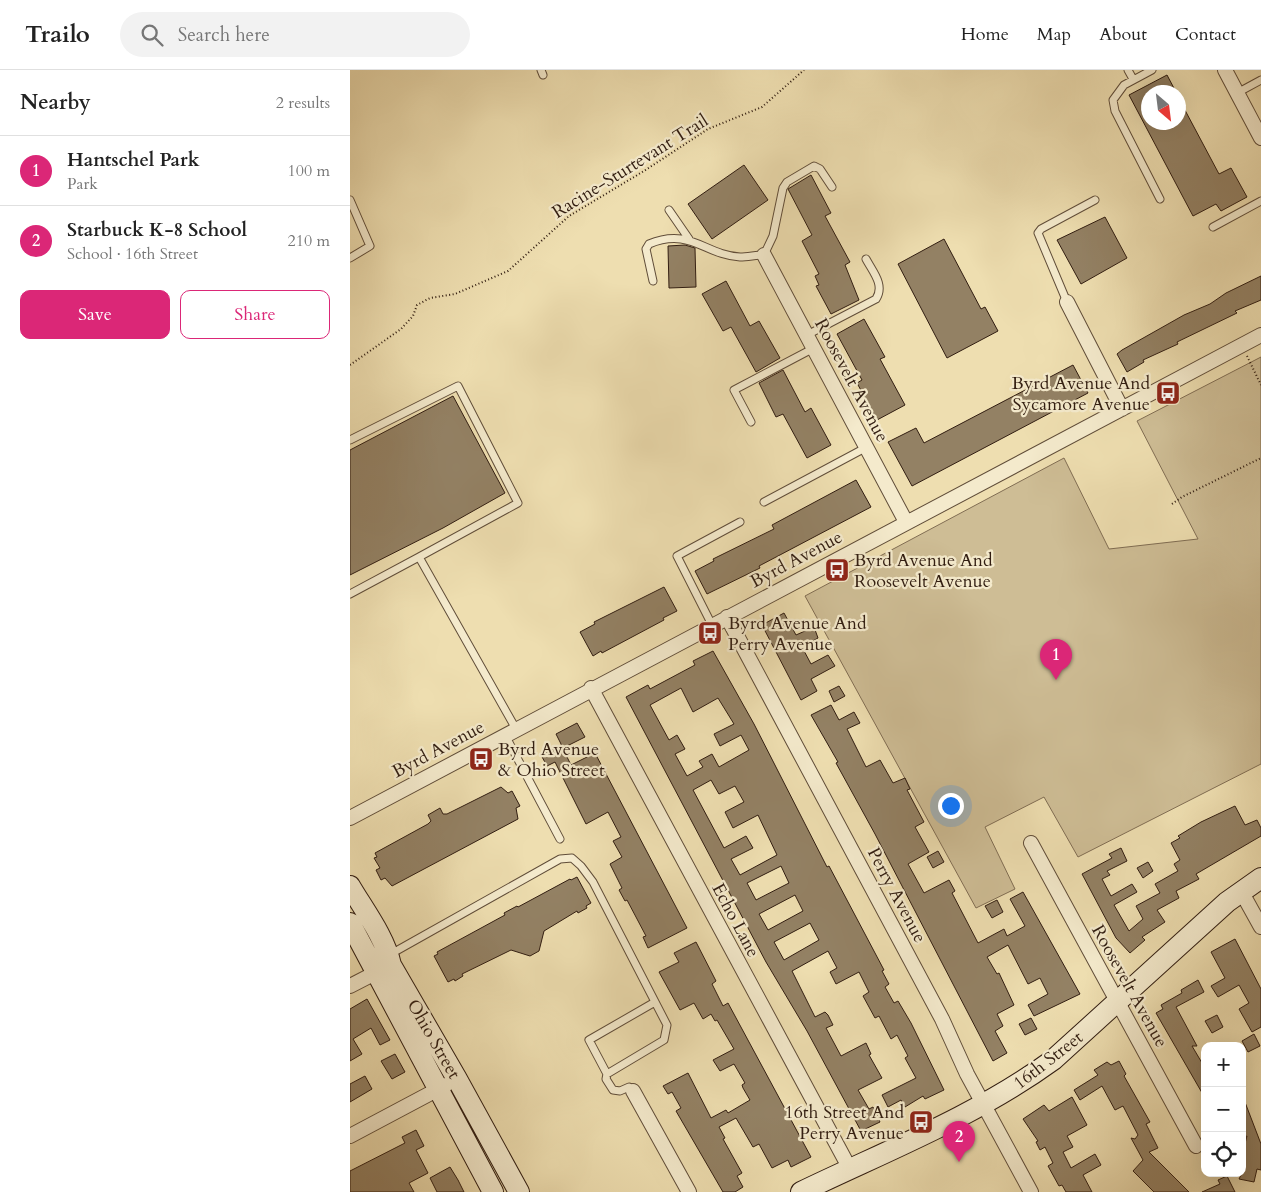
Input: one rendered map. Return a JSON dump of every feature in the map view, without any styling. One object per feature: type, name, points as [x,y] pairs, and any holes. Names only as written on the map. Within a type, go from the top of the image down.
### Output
[{"type":"street","points":[[1225,70],[1261,138]]},
{"type":"street","name":"Roosevelt Avenue","points":[[764,254],[906,522]]},
{"type":"street","points":[[1067,302],[1122,409]]},
{"type":"street","name":"Byrd Avenue","points":[[350,818],[727,616],[1261,335]]},
{"type":"street","name":"Perry Avenue","points":[[727,616],[942,1019],[983,1104],[1031,1192]]},
{"type":"street","name":"Echo Lane","points":[[592,688],[850,1169]]},
{"type":"street","name":"Roosevelt Avenue","points":[[1031,843],[1196,1146]]},
{"type":"street","name":"16th Street","points":[[801,1192],[983,1104],[1029,1077],[1052,1060],[1241,891],[1261,878]]},
{"type":"street","name":"Ohio Street","points":[[350,886],[437,1089],[493,1192]]},
{"type":"street","points":[[1241,891],[1261,927]]},
{"type":"street","name":"Ohio Street","points":[[350,923],[385,964],[457,1078],[519,1192]]},
{"type":"street","points":[[350,986],[385,964]]},
{"type":"street","points":[[350,1136],[457,1078]]},
{"type":"street","points":[[633,1091],[689,1192]]},
{"type":"lane","points":[[1128,70],[1133,79]]},
{"type":"lane","points":[[1152,70],[1133,79],[1117,93],[1113,100],[1115,111],[1160,199]]},
{"type":"lane","points":[[1237,93],[1261,80]]},
{"type":"lane","points":[[653,281],[646,250],[649,244],[660,239],[689,240],[740,257],[764,254],[773,236],[783,188],[787,182],[814,166],[820,169],[832,187]]},
{"type":"lane","points":[[350,200],[370,246],[350,258]]},
{"type":"lane","points":[[1067,302],[1038,233],[1041,229],[1095,200]]},
{"type":"lane","points":[[1213,227],[1261,201]]},
{"type":"lane","points":[[669,210],[689,240]]},
{"type":"lane","points":[[751,422],[734,390],[876,299],[880,285],[866,259]]},
{"type":"lane","points":[[350,440],[458,386],[518,503],[350,594]]},
{"type":"lane","points":[[764,502],[867,447]]},
{"type":"lane","points":[[712,625],[677,556],[740,522]]},
{"type":"lane","points":[[419,557],[510,732],[560,839]]},
{"type":"lane","points":[[385,964],[560,859],[572,858],[581,866],[593,882],[667,1025],[664,1040],[607,1074]]},
{"type":"lane","points":[[633,1091],[629,1087],[620,1091],[613,1090],[606,1079],[607,1074],[590,1040],[655,1002]]},
{"type":"path","name":"Racine-Sturtevant Trail","points":[[350,365],[401,329],[412,316],[417,306],[430,298],[455,294],[508,271],[569,216],[644,171],[708,129],[762,107],[804,70]]},
{"type":"path","points":[[1241,345],[1261,384]]},
{"type":"path","points":[[1172,504],[1182,497],[1261,458]]},
{"type":"shaded area","points":[[1261,357],[1261,764],[1078,857],[1044,797],[985,827],[1015,889],[976,908],[805,596],[1064,458],[1109,549],[1198,539],[1137,421]]},
{"type":"building","points":[[1167,75],[1172,85],[1148,85]]},
{"type":"building","points":[[1141,89],[1141,118],[1129,95]]},
{"type":"building","points":[[1186,112],[1219,174],[1231,168],[1247,197],[1221,211],[1216,204],[1193,216],[1148,130],[1186,130]]},
{"type":"building","points":[[744,165],[768,200],[712,239],[688,204]]},
{"type":"building","points":[[811,175],[831,213],[825,216],[850,262],[845,265],[859,300],[831,314],[816,286],[819,285],[815,276],[819,274],[802,241],[812,235],[788,189]]},
{"type":"building","points":[[1105,217],[1127,258],[1081,284],[1057,240]]},
{"type":"building","points":[[944,239],[981,309],[985,307],[998,331],[947,358],[898,264]]},
{"type":"building","points":[[685,245],[695,248],[696,287],[669,288],[668,246]]},
{"type":"building","points":[[1261,276],[1261,300],[1235,311],[1237,313],[1143,360],[1144,362],[1127,372],[1117,354],[1122,350],[1184,315],[1210,304],[1226,293]]},
{"type":"building","points":[[726,281],[750,326],[759,321],[780,358],[756,372],[731,327],[723,331],[702,294]]},
{"type":"building","points":[[864,319],[885,357],[880,359],[905,405],[877,420],[857,383],[862,380],[837,334]]},
{"type":"building","points":[[1073,365],[1088,393],[912,486],[888,442],[916,428],[924,443]]},
{"type":"building","points":[[783,370],[805,412],[811,408],[831,445],[807,458],[783,414],[776,417],[759,383]]},
{"type":"building","points":[[453,396],[505,493],[443,528],[350,575],[350,450]]},
{"type":"building","points":[[856,480],[871,507],[759,566],[760,568],[707,594],[695,571],[714,561],[713,559],[774,529],[772,525]]},
{"type":"building","points":[[664,587],[677,611],[663,618],[664,620],[593,656],[580,632],[595,624],[594,622]]},
{"type":"building","points":[[784,613],[796,635],[814,627],[818,638],[802,647],[811,664],[828,655],[835,666],[811,679],[817,691],[801,700],[762,625]]},
{"type":"building","points":[[713,651],[754,724],[827,867],[829,866],[884,970],[882,971],[889,984],[885,987],[894,1003],[898,1001],[911,1023],[944,1090],[925,1099],[923,1096],[905,1107],[901,1100],[888,1107],[882,1095],[916,1078],[905,1058],[908,1056],[897,1035],[891,1039],[879,1016],[875,1018],[863,996],[869,992],[859,972],[836,984],[830,972],[837,968],[828,951],[792,971],[815,1017],[825,1012],[828,1015],[833,1025],[826,1028],[841,1056],[866,1043],[871,1054],[869,1055],[882,1078],[858,1090],[869,1109],[873,1107],[880,1122],[861,1131],[807,1031],[766,962],[626,697],[648,685],[650,689],[695,665],[693,661]],"holes":[[[681,688],[693,712],[718,698],[734,724],[714,734],[720,746],[741,735],[749,750],[719,767],[712,754],[699,761],[703,767],[687,776],[675,754],[685,749],[677,735],[669,740],[650,705]],[[711,780],[719,794],[735,786],[744,802],[725,812],[733,828],[758,815],[777,855],[740,875],[731,859],[753,848],[746,836],[724,848],[693,790]],[[781,866],[789,883],[756,900],[747,883]],[[795,895],[803,911],[768,930],[759,914]],[[810,923],[819,940],[784,960],[774,942]]]},
{"type":"building","points":[[839,686],[845,696],[834,702],[829,691]]},
{"type":"building","points":[[831,705],[839,720],[854,712],[860,723],[847,729],[866,767],[880,760],[893,783],[905,778],[910,789],[907,790],[924,822],[915,827],[929,852],[908,864],[924,893],[949,880],[955,891],[952,893],[978,943],[1004,929],[1007,936],[1025,926],[1010,899],[1023,892],[1080,994],[1034,1016],[1028,1005],[1048,994],[1040,978],[1028,984],[1008,945],[987,957],[997,974],[999,973],[1014,1005],[997,1014],[1003,1026],[995,1031],[1007,1053],[993,1061],[836,763],[838,762],[811,715]]},
{"type":"building","points":[[577,723],[585,737],[563,748],[556,734]]},
{"type":"building","points":[[561,745],[571,765],[595,753],[687,928],[648,948],[643,937],[646,936],[627,900],[625,901],[619,890],[622,888],[610,864],[622,857],[613,841],[621,837],[608,812],[586,824],[555,762],[547,766],[541,755]]},
{"type":"building","points":[[501,787],[508,793],[512,791],[520,806],[516,808],[518,819],[392,886],[385,878],[381,880],[376,870],[380,868],[374,858],[377,857],[375,853],[428,824],[431,821],[428,815],[440,808],[443,814],[447,814]]},
{"type":"building","points":[[1235,806],[1245,825],[1257,820],[1261,828],[1261,836],[1196,874],[1199,879],[1176,891],[1179,898],[1157,910],[1165,922],[1142,937],[1145,940],[1130,953],[1116,938],[1082,874],[1112,858],[1109,854],[1121,848],[1127,861],[1107,871],[1110,875],[1102,879],[1111,896],[1132,884],[1137,892],[1114,905],[1129,931],[1143,919],[1136,906],[1160,893],[1155,884],[1178,871],[1174,864],[1180,860],[1171,843],[1180,838],[1178,836],[1201,822]]},
{"type":"building","points":[[938,851],[944,862],[933,868],[927,857]]},
{"type":"building","points":[[1148,862],[1153,871],[1143,878],[1137,868]]},
{"type":"building","points":[[577,877],[591,903],[586,906],[587,908],[578,913],[577,911],[544,931],[539,951],[530,956],[511,950],[462,974],[463,976],[455,981],[454,979],[448,982],[434,956],[438,954],[437,952],[505,915],[504,913],[517,906]]},
{"type":"building","points":[[997,900],[1003,912],[992,918],[985,906]]},
{"type":"building","points":[[1235,939],[1261,989],[1261,1027],[1252,1032],[1239,1009],[1249,1003],[1239,985],[1218,997],[1211,986],[1225,978],[1211,952]]},
{"type":"building","points":[[696,942],[716,981],[712,984],[723,1006],[728,1003],[811,1157],[791,1167],[788,1160],[772,1168],[759,1144],[753,1147],[736,1118],[719,1127],[725,1138],[723,1139],[742,1173],[737,1176],[743,1187],[735,1192],[723,1192],[676,1111],[681,1108],[672,1092],[668,1094],[663,1086],[688,1073],[711,1118],[726,1110],[728,1113],[750,1100],[742,1085],[745,1083],[734,1064],[720,1071],[713,1060],[734,1049],[717,1020],[715,1021],[711,1014],[703,1019],[694,1003],[680,1010],[659,972],[679,962],[674,953]]},
{"type":"building","points":[[1198,980],[1204,992],[1176,1007],[1197,1046],[1192,1046],[1201,1061],[1201,1091],[1156,1013],[1163,1009],[1161,1005],[1182,993],[1181,990]]},
{"type":"building","points":[[367,999],[390,1040],[380,1045],[371,1028],[353,1039],[362,1054],[350,1061],[350,1009]]},
{"type":"building","points":[[1217,1015],[1223,1027],[1212,1033],[1205,1021]]},
{"type":"building","points":[[1031,1018],[1037,1029],[1025,1035],[1019,1024]]},
{"type":"building","points":[[1254,1034],[1260,1046],[1248,1052],[1246,1042],[1242,1041]]},
{"type":"building","points":[[395,1054],[405,1072],[392,1079],[381,1061]]},
{"type":"building","points":[[1119,1061],[1126,1074],[1124,1076],[1150,1122],[1146,1124],[1158,1148],[1149,1152],[1189,1192],[1154,1192],[1133,1171],[1143,1160],[1131,1138],[1135,1139],[1138,1135],[1123,1106],[1115,1110],[1102,1086],[1080,1100],[1074,1090],[1098,1075],[1094,1070],[1107,1062],[1111,1065]]},
{"type":"building","points":[[365,1076],[372,1089],[350,1102],[350,1084]]},
{"type":"building","points":[[1072,1097],[1087,1125],[1067,1136],[1073,1147],[1063,1152],[1071,1168],[1095,1154],[1101,1165],[1083,1175],[1092,1192],[1066,1192],[1062,1185],[1059,1186],[1048,1166],[1053,1163],[1045,1147],[1040,1150],[1036,1142],[1038,1141],[1023,1119],[1044,1105],[1049,1111]]},
{"type":"building","points":[[1246,1105],[1261,1144],[1261,1170],[1257,1169],[1254,1182],[1239,1179],[1240,1177],[1246,1177]]},
{"type":"building","points":[[416,1130],[424,1146],[416,1150],[428,1173],[409,1183],[414,1192],[350,1192],[350,1171],[405,1143],[402,1137]]},
{"type":"building","points":[[450,1167],[464,1192],[437,1192],[430,1178]]},
{"type":"building","points":[[1228,1177],[1235,1192],[1202,1192],[1220,1184],[1218,1180]]},
{"type":"place","name":"Byrd Avenue And Sycamore Avenue","points":[[1168,393]]},
{"type":"place","name":"Byrd Avenue And Roosevelt Avenue","points":[[837,570]]},
{"type":"place","name":"Byrd Avenue And Perry Avenue","points":[[710,633]]},
{"type":"place","name":"Hantschel Park","points":[[1056,680]]},
{"type":"place","name":"Byrd Avenue & Ohio Street","points":[[481,759]]},
{"type":"place","name":"16th Street And Perry Avenue","points":[[921,1122]]},
{"type":"place","name":"Starbuck K-8 School","points":[[959,1162]]}]
